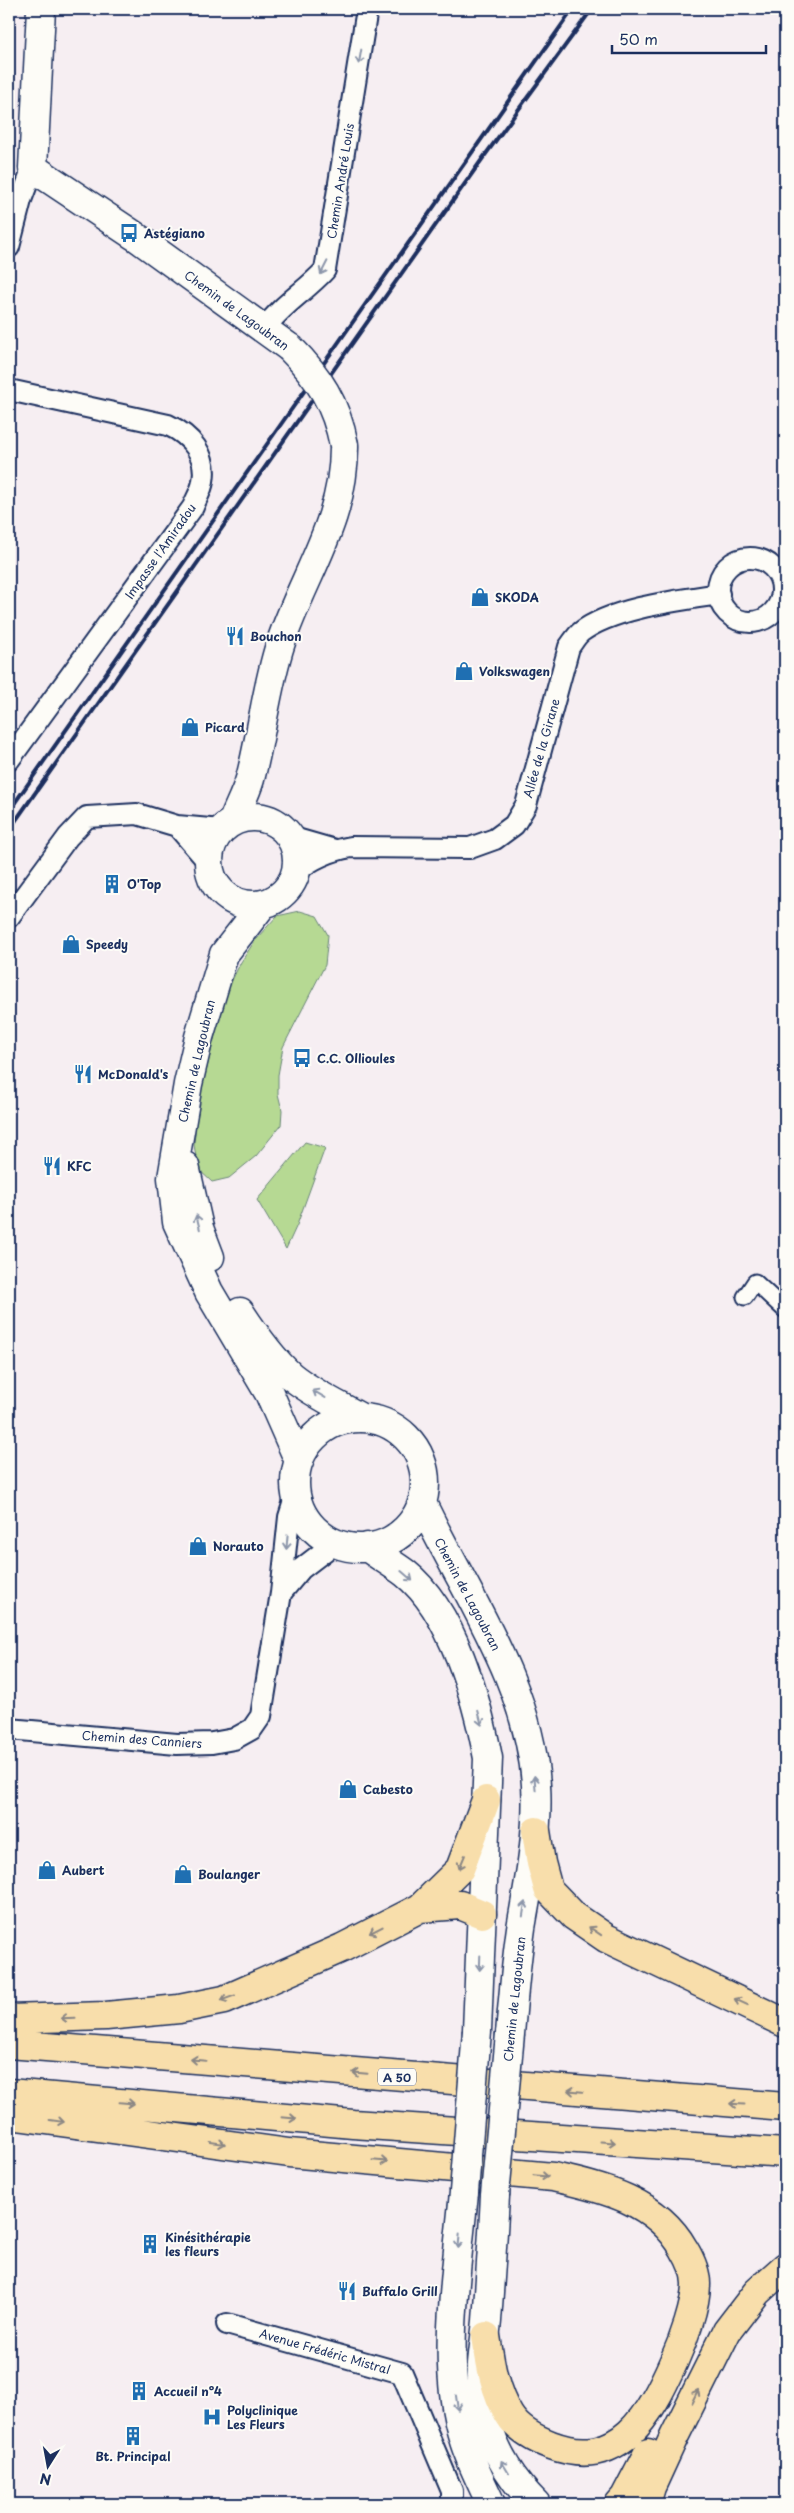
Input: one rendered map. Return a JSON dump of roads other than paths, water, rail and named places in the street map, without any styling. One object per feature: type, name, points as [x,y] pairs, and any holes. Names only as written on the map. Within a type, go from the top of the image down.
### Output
[{"type":"highway","points":[[9,2019],[106,2016],[180,2009],[224,2000],[342,1948],[420,1908],[460,1869],[486,1800]]},
{"type":"highway","points":[[536,1831],[540,1863],[548,1889],[574,1916],[606,1938],[785,2023]]},
{"type":"highway","points":[[420,1908],[460,1905],[482,1914]]},
{"type":"highway","name":"A 50","points":[[9,2044],[785,2107]]},
{"type":"highway","points":[[9,2093],[353,2124],[785,2153]]},
{"type":"highway","points":[[9,2115],[289,2153],[553,2177],[596,2186],[630,2199],[659,2217],[677,2236],[690,2259],[696,2284],[698,2331],[694,2350],[639,2472],[619,2504]]},
{"type":"highway","points":[[646,2504],[651,2487],[670,2446],[727,2331],[757,2292],[785,2267]]},
{"type":"highway","points":[[486,2336],[493,2379],[509,2416],[520,2428],[539,2440],[558,2447],[577,2452],[595,2450],[610,2446],[624,2438],[641,2423],[653,2406],[684,2338],[696,2284]]},
{"type":"main road","points":[[33,168],[41,9]]},
{"type":"main road","name":"Chemin de Lagoubran","points":[[33,168],[135,236],[290,348],[312,370],[336,413],[344,445],[344,467],[337,508],[281,642],[268,688],[250,779],[227,826]]},
{"type":"main road","points":[[250,779],[280,828],[297,860],[295,872],[285,891],[262,904],[238,902],[227,896],[213,876],[212,846],[227,826],[244,817],[280,828]]},
{"type":"main road","name":"Chemin de Lagoubran","points":[[213,876],[225,919],[224,954],[199,1037],[178,1140],[172,1178],[177,1222],[209,1292],[281,1416],[298,1460]]},
{"type":"main road","name":"Chemin de Lagoubran","points":[[224,954],[262,904]]},
{"type":"main road","name":"Chemin de Lagoubran","points":[[178,1140],[200,1228],[210,1257],[224,1288],[246,1322],[270,1354],[291,1376],[316,1393],[361,1418]]},
{"type":"main road","points":[[361,1418],[383,1422],[395,1428],[414,1447],[424,1471],[425,1485],[422,1503],[407,1528],[382,1544],[367,1548],[335,1543],[317,1532],[303,1515],[296,1495],[295,1478],[298,1460],[306,1446],[317,1434],[338,1422],[361,1418]]},
{"type":"main road","name":"Chemin de Lagoubran","points":[[422,1503],[469,1592],[513,1684],[532,1754],[536,1785],[536,1831],[517,1958],[495,2195],[486,2336],[481,2380],[484,2414],[493,2444],[505,2468],[536,2504]]},
{"type":"main road","points":[[367,1548],[405,1573],[421,1589],[454,1643],[470,1682],[482,1726],[488,1758],[477,2031],[454,2295],[454,2383],[464,2441],[491,2504]]},
{"type":"main road","points":[[482,1914],[498,1922],[510,1935],[517,1958]]},
{"type":"street","name":"Chemin André Louis","points":[[264,328],[278,311],[311,285],[325,270],[367,9]]},
{"type":"street","points":[[9,248],[21,200],[33,168]]},
{"type":"street","name":"Impasse l'Amiradou","points":[[9,390],[179,429],[191,439],[202,458],[203,481],[193,507],[167,540],[117,613],[9,760]]},
{"type":"street","name":"Allée de la Girane","points":[[295,872],[312,858],[335,850],[352,847],[470,848],[495,839],[514,825],[526,804],[569,647],[579,633],[595,624],[623,614],[666,602],[719,594]]},
{"type":"street","points":[[9,917],[64,842],[87,817],[137,814],[177,826],[227,826]]},
{"type":"street","points":[[177,826],[213,876]]},
{"type":"street","name":"Allée de la Girane","points":[[280,828],[335,850]]},
{"type":"street","points":[[744,1297],[755,1282],[785,1310]]},
{"type":"street","name":"Chemin des Canniers","points":[[9,1729],[177,1744],[212,1743],[234,1739],[252,1729],[261,1716],[281,1593],[289,1517],[296,1495]]},
{"type":"street","points":[[281,1593],[301,1569],[335,1543]]},
{"type":"street","name":"Avenue Frédéric Mistral","points":[[227,2324],[402,2373],[449,2482],[452,2491],[452,2504]]},
{"type":"railway","points":[[9,811],[573,9]]},
{"type":"railway","points":[[9,830],[483,158],[592,9]]},
{"type":"place","name":"Astégiano","points":[[129,233]]},
{"type":"place","name":"SKODA","points":[[480,597]]},
{"type":"place","name":"Bouchon","points":[[235,636]]},
{"type":"place","name":"Volkswagen","points":[[464,671]]},
{"type":"place","name":"Picard","points":[[190,727]]},
{"type":"place","name":"O'Top","points":[[112,884]]},
{"type":"place","name":"Speedy","points":[[71,944]]},
{"type":"place","name":"C.C. Ollioules","points":[[302,1058]]},
{"type":"place","name":"McDonald's","points":[[83,1074]]},
{"type":"place","name":"KFC","points":[[52,1166]]},
{"type":"place","name":"Norauto","points":[[198,1546]]},
{"type":"place","name":"Cabesto","points":[[348,1789]]},
{"type":"place","name":"Aubert","points":[[47,1870]]},
{"type":"place","name":"Boulanger","points":[[183,1874]]},
{"type":"place","name":"Kinésithérapie les fleurs","points":[[150,2244]]},
{"type":"place","name":"Buffalo Grill","points":[[347,2291]]},
{"type":"place","name":"Accueil n°4","points":[[139,2391]]},
{"type":"place","name":"Polyclinique Les Fleurs","points":[[212,2417]]},
{"type":"place","name":"Bt. Principal","points":[[133,2436]]}]
